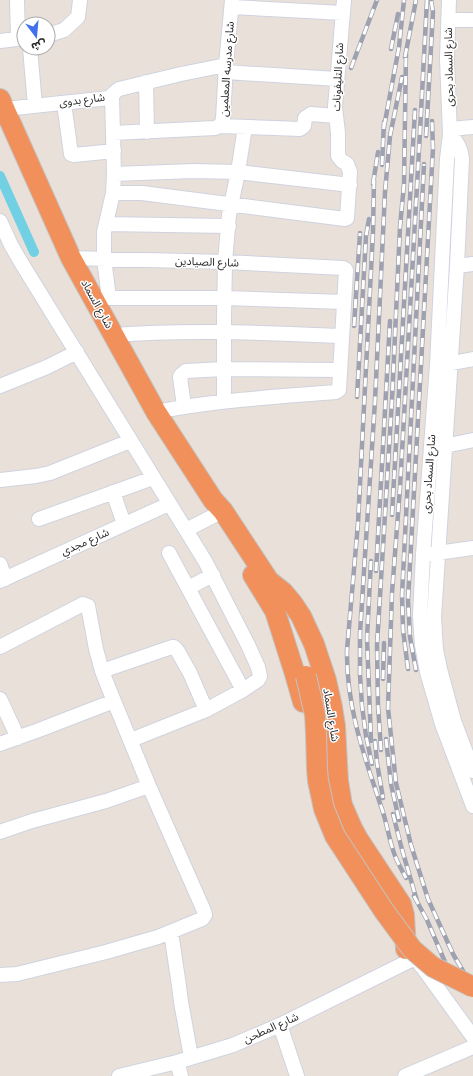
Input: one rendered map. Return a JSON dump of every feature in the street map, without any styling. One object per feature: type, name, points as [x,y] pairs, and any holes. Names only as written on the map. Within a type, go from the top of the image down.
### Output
[{"type":"highway","name":"شارع السماد","points":[[2,104],[71,258],[101,298],[114,335],[156,412],[217,509],[275,610],[303,700],[306,721],[308,775],[317,812],[325,829],[352,874],[391,930],[410,954]]},
{"type":"highway","name":"شارع السماد","points":[[217,509],[269,581],[283,592],[293,604],[301,616],[314,644],[326,680],[332,707],[335,726],[338,782],[342,805],[358,839],[401,904],[410,954]]},
{"type":"highway","points":[[269,581],[280,598],[296,629],[310,674],[315,715],[318,781],[324,809],[335,836],[384,911],[412,949],[433,967],[473,987]]},
{"type":"highway","points":[[275,610],[310,674],[322,700],[327,776],[332,804],[342,827],[390,906],[416,942],[438,960],[473,978]]},
{"type":"street","points":[[17,0],[19,16]]},
{"type":"street","points":[[56,32],[64,30],[78,17],[80,0]]},
{"type":"street","name":"شارع السماد بحرى","points":[[433,670],[436,650],[434,617],[437,553],[438,447],[444,364],[447,159],[450,131],[447,60],[450,0]]},
{"type":"street","points":[[232,3],[343,7]]},
{"type":"street","name":"شارع مدرسه المعلمين","points":[[113,133],[215,128],[220,126],[223,119],[232,3]]},
{"type":"street","name":"شارع التليفونات","points":[[231,204],[345,219],[347,218],[350,168],[338,156],[338,133],[335,106],[343,7]]},
{"type":"street","points":[[448,20],[473,20]]},
{"type":"street","points":[[0,41],[16,39]]},
{"type":"street","points":[[31,56],[35,106]]},
{"type":"street","name":"شارع بدوى","points":[[2,104],[35,106],[109,98],[119,89],[146,82],[181,74],[226,69],[337,79]]},
{"type":"street","points":[[146,82],[147,132]]},
{"type":"street","points":[[112,96],[114,174],[113,192],[104,232],[104,259],[101,298],[224,298],[344,302],[339,390],[336,392],[224,401],[184,406],[156,412]]},
{"type":"street","points":[[64,103],[71,154],[74,155],[114,151]]},
{"type":"street","points":[[220,126],[300,129],[304,126],[305,118],[311,114],[336,116]]},
{"type":"street","points":[[224,401],[224,298],[226,262],[231,204],[238,172],[244,127]]},
{"type":"street","points":[[450,131],[473,127]]},
{"type":"street","name":"شارع السماد بحرى","points":[[444,364],[457,266],[462,159],[458,144],[450,131]]},
{"type":"street","points":[[114,174],[238,172],[350,185]]},
{"type":"street","points":[[113,192],[142,193],[231,204]]},
{"type":"street","points":[[106,224],[229,226]]},
{"type":"street","points":[[2,229],[213,575],[258,667],[260,676],[258,680],[243,690],[206,710],[130,740]]},
{"type":"street","name":"شارع الصيادين","points":[[71,258],[226,262],[345,268],[344,302]]},
{"type":"street","points":[[457,266],[473,264]]},
{"type":"street","points":[[114,335],[150,332],[224,332],[342,336]]},
{"type":"street","points":[[0,386],[47,368],[77,352]]},
{"type":"street","points":[[444,364],[473,359]]},
{"type":"street","points":[[184,406],[180,375],[186,371],[224,369],[340,370]]},
{"type":"street","points":[[0,480],[50,473],[130,440]]},
{"type":"street","points":[[438,447],[473,440]]},
{"type":"street","name":"شارع السماد بحرى","points":[[438,447],[423,555],[420,616],[422,645],[433,670],[473,806]]},
{"type":"street","points":[[39,519],[153,478]]},
{"type":"street","points":[[113,492],[124,524]]},
{"type":"street","name":"شارع مجدي","points":[[2,580],[169,504]]},
{"type":"street","points":[[186,530],[217,509]]},
{"type":"street","points":[[423,555],[473,548]]},
{"type":"street","points":[[169,552],[243,690]]},
{"type":"street","points":[[0,564],[2,580]]},
{"type":"street","points":[[188,588],[213,575]]},
{"type":"street","points":[[0,647],[83,604],[88,606],[102,672],[149,786],[205,915],[202,919],[171,932],[99,954],[17,974],[0,975]]},
{"type":"street","points":[[102,672],[174,647],[190,673],[206,710]]},
{"type":"street","points":[[0,699],[18,738]]},
{"type":"street","points":[[0,744],[114,700]]},
{"type":"street","name":"شارع السماد بحرى","points":[[448,723],[473,771]]},
{"type":"street","points":[[0,832],[32,821],[106,802],[149,786]]},
{"type":"street","points":[[171,932],[180,986],[181,1002],[192,1057]]},
{"type":"street","name":"شارع المطحن","points":[[120,1076],[177,1062],[233,1045],[280,1025],[410,954]]},
{"type":"street","name":"شارع السماد","points":[[410,954],[423,968],[473,1038]]},
{"type":"street","points":[[280,1025],[297,1076]]},
{"type":"street","points":[[405,1076],[473,1048]]},
{"type":"street","points":[[177,1062],[181,1076]]},
{"type":"waterway","points":[[0,176],[34,252]]},
{"type":"railway","points":[[351,68],[377,0]]},
{"type":"railway","points":[[384,127],[399,47],[404,0]]},
{"type":"railway","points":[[405,57],[416,0]]},
{"type":"railway","points":[[427,0],[400,488],[392,593],[388,708],[396,783],[411,845],[428,899],[453,954],[473,988]]},
{"type":"railway","points":[[426,136],[433,12],[431,0]]},
{"type":"railway","points":[[391,49],[398,14]]},
{"type":"railway","points":[[381,750],[378,705],[377,645],[392,400],[400,227],[404,184],[406,53]]},
{"type":"railway","points":[[372,764],[362,706],[360,633],[375,401],[385,192],[390,136],[402,77]]},
{"type":"railway","points":[[392,515],[415,110]]},
{"type":"railway","points":[[416,670],[410,637],[408,600],[433,148],[432,121]]},
{"type":"railway","points":[[382,165],[384,122]]},
{"type":"railway","points":[[373,184],[378,152]]},
{"type":"railway","points":[[408,669],[403,630],[402,595],[424,164]]},
{"type":"railway","points":[[374,180],[373,232],[358,523],[347,650],[347,671],[357,731],[384,815],[394,853],[406,878]]},
{"type":"railway","points":[[357,397],[366,236],[369,219]]},
{"type":"railway","points":[[354,326],[360,233]]},
{"type":"railway","points":[[376,571],[390,321]]},
{"type":"railway","points":[[371,561],[367,638],[371,741]]},
{"type":"railway","points":[[383,679],[384,643]]},
{"type":"railway","points":[[386,739],[391,784],[399,820]]},
{"type":"railway","points":[[375,741],[383,798]]},
{"type":"railway","points":[[393,814],[417,901]]},
{"type":"railway","points":[[414,896],[427,920],[448,969]]}]
